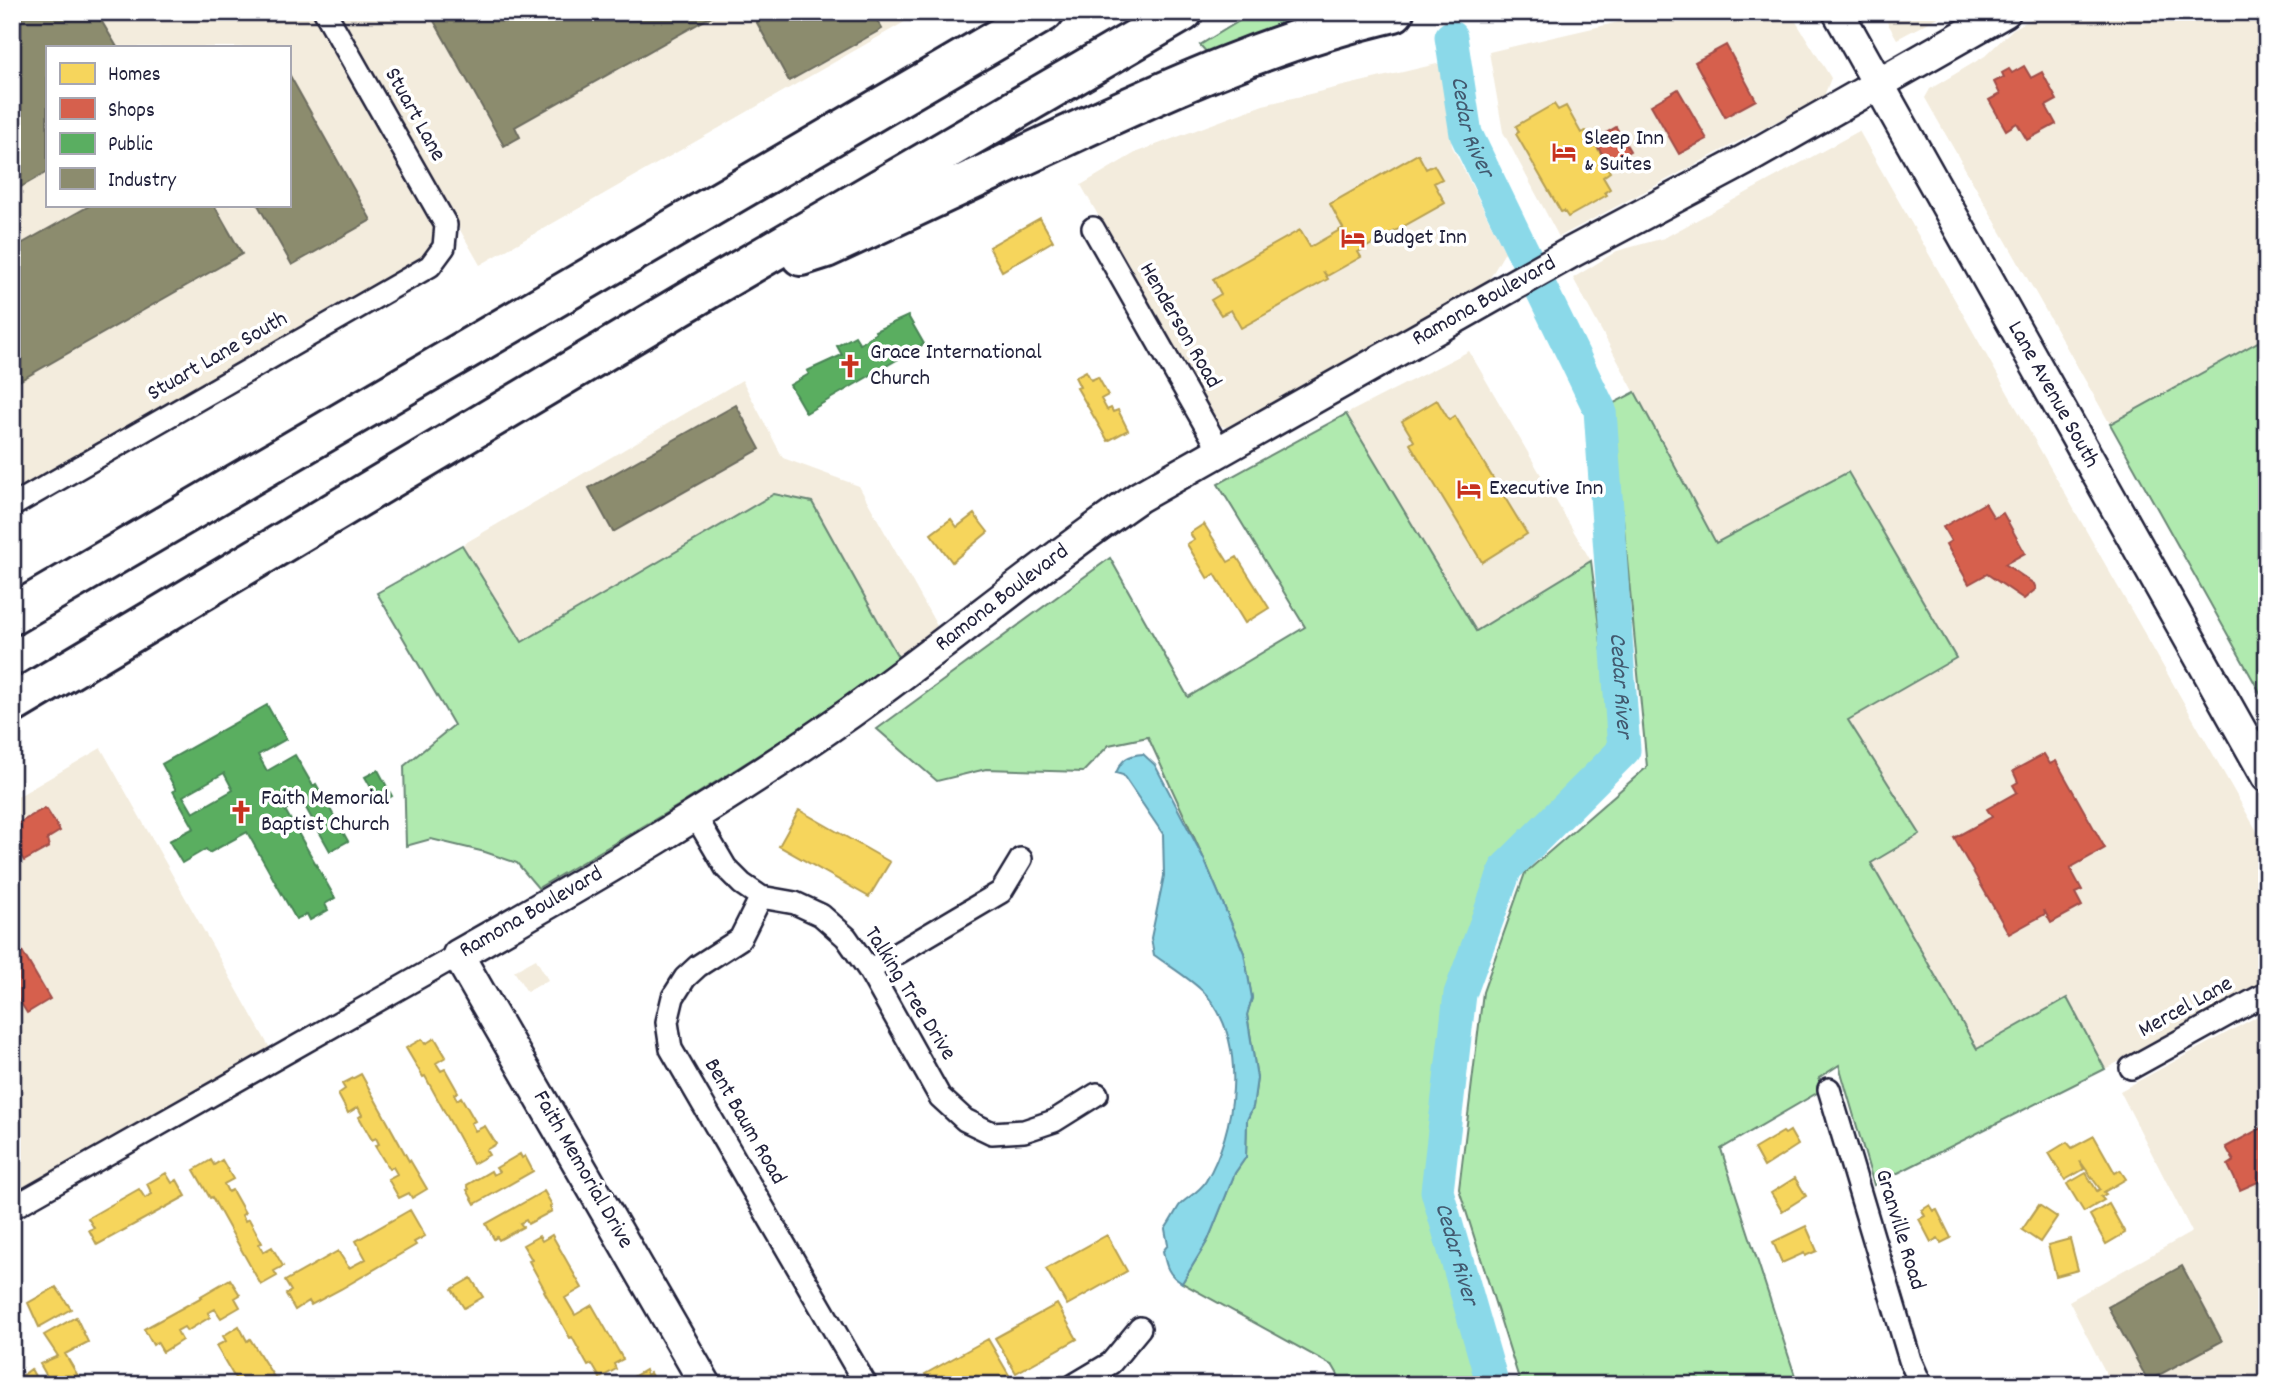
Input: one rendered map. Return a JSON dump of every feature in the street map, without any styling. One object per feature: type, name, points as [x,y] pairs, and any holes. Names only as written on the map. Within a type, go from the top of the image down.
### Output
[{"type":"highway","points":[[842,131],[1004,12]]},
{"type":"highway","points":[[12,615],[1045,12]]},
{"type":"highway","points":[[12,704],[725,279],[1183,12]]},
{"type":"highway","points":[[725,279],[826,248],[1175,87],[1250,57],[1394,12]]},
{"type":"street","name":"Stuart Lane","points":[[325,12],[446,225],[444,247]]},
{"type":"street","name":"Lane Avenue South","points":[[1838,12],[2267,777]]},
{"type":"street","name":"Ramona Boulevard","points":[[12,1208],[627,859],[696,817],[879,692],[1095,527],[1139,498],[1570,253],[1878,86],[2005,12]]},
{"type":"street","name":"Henderson Road","points":[[1093,228],[1220,451]]},
{"type":"street","name":"Stuart Lane South","points":[[12,506],[430,266],[444,247]]},
{"type":"street","name":"Talking Tree Drive","points":[[696,817],[726,868],[742,884],[761,897],[795,903],[821,915],[846,937],[869,970],[940,1097],[965,1120],[992,1133],[1024,1131],[1054,1121],[1097,1094]]},
{"type":"street","points":[[869,970],[1001,892],[1021,859]]},
{"type":"street","name":"Bent Baum Road","points":[[761,897],[740,939],[698,966],[685,978],[673,997],[667,1022],[671,1049],[866,1385]]},
{"type":"street","name":"Faith Memorial Drive","points":[[457,955],[706,1385]]},
{"type":"street","name":"Mercel Lane","points":[[2131,1068],[2267,993]]},
{"type":"street","name":"Granville Road","points":[[1829,1089],[1910,1360],[1922,1385]]},
{"type":"street","points":[[1074,1385],[1111,1363],[1140,1328]]},
{"type":"shaded area","points":[[12,12],[312,12],[436,229],[433,241],[421,257],[12,494]]},
{"type":"shaded area","points":[[336,12],[922,12],[480,265]]},
{"type":"shaded area","points":[[1662,12],[1790,12],[1831,78],[1824,96],[1559,237],[1503,132],[1489,52]]},
{"type":"shaded area","points":[[1881,12],[1948,12],[1897,39]]},
{"type":"shaded area","points":[[2044,12],[2267,12],[2267,337],[2110,424],[1925,98],[1930,89],[1985,56],[2013,29]]},
{"type":"shaded area","points":[[1441,63],[1452,146],[1505,252],[1487,283],[1232,429],[1216,424],[1081,185],[1137,152],[1263,105]]},
{"type":"shaded area","points":[[1859,131],[2267,849],[2267,983],[2105,1069],[2067,998],[1977,1049],[1870,863],[1920,834],[1847,720],[1956,658],[1848,472],[1716,543],[1573,278],[1617,251],[1664,238]]},
{"type":"shaded area","points":[[1469,351],[1591,561],[1476,632],[1346,414]]},
{"type":"shaded area","points":[[742,380],[783,458],[859,486],[942,635],[902,664],[812,503],[775,494],[522,642],[462,545]]},
{"type":"shaded area","points":[[101,748],[271,1050],[12,1193],[12,800]]},
{"type":"shaded area","points":[[536,959],[548,980],[527,992],[514,971]]},
{"type":"shaded area","points":[[2267,1011],[2267,1385],[2112,1385],[2069,1301],[2192,1232],[2120,1091]]},
{"type":"green space","points":[[1254,12],[1363,12],[1210,56],[1200,45]]},
{"type":"green space","points":[[2267,337],[2267,705],[2110,424]]},
{"type":"green space","points":[[1635,392],[1716,543],[1848,472],[1956,658],[1848,720],[1920,834],[1871,863],[1977,1049],[2067,998],[2105,1069],[1874,1185],[1839,1065],[1819,1078],[1822,1090],[1721,1149],[1798,1385],[1521,1385],[1459,1189],[1483,992],[1525,873],[1647,767],[1612,404]]},
{"type":"green space","points":[[1346,414],[1476,631],[1591,561],[1613,742],[1497,862],[1450,991],[1424,1194],[1482,1385],[1344,1385],[1333,1366],[1182,1283],[1208,1240],[1235,1173],[1246,1157],[1247,1120],[1253,1107],[1257,1078],[1247,1014],[1252,998],[1244,953],[1148,737],[1109,745],[1083,772],[986,769],[937,781],[877,729],[1110,558],[1188,697],[1305,627],[1218,484]]},
{"type":"green space","points":[[774,494],[812,502],[902,664],[681,804],[538,888],[517,863],[485,852],[431,839],[406,846],[404,766],[454,725],[377,593],[462,545],[522,642]]},
{"type":"water","points":[[1143,754],[1155,765],[1204,859],[1244,953],[1252,998],[1247,1015],[1257,1078],[1253,1107],[1247,1120],[1246,1157],[1235,1173],[1208,1240],[1182,1283],[1167,1266],[1163,1251],[1168,1245],[1165,1229],[1179,1206],[1206,1181],[1216,1161],[1230,1114],[1233,1064],[1229,1040],[1221,1018],[1209,998],[1191,981],[1154,955],[1151,938],[1164,876],[1163,834],[1123,775],[1116,773],[1126,759]]},
{"type":"building: Homes","name":"Sleep Inn & Suites","points":[[1554,104],[1558,110],[1566,106],[1581,133],[1586,131],[1608,164],[1606,166],[1610,172],[1603,177],[1610,189],[1605,192],[1607,195],[1568,217],[1564,211],[1561,212],[1516,134],[1519,132],[1516,126]]},
{"type":"building: Homes","name":"Budget Inn","points":[[1418,154],[1426,169],[1434,165],[1442,179],[1434,183],[1445,203],[1358,252],[1361,257],[1327,276],[1323,271],[1328,279],[1241,328],[1231,310],[1221,315],[1211,300],[1221,294],[1213,279],[1300,230],[1310,247],[1343,228],[1330,204]]},
{"type":"building: Homes","points":[[1040,218],[1053,241],[1002,271],[989,247]]},
{"type":"building: Homes","points":[[1086,371],[1091,380],[1098,377],[1108,395],[1101,399],[1107,410],[1118,410],[1128,430],[1108,441],[1077,388],[1080,387],[1075,377]]},
{"type":"building: Homes","name":"Executive Inn","points":[[1437,400],[1449,420],[1455,416],[1527,534],[1482,562],[1410,444],[1414,441],[1402,421]]},
{"type":"building: Homes","points":[[974,514],[988,532],[952,562],[931,534],[951,519],[957,527]]},
{"type":"building: Homes","points":[[1204,524],[1228,562],[1237,557],[1269,608],[1245,623],[1215,574],[1208,579],[1187,544],[1194,540],[1190,533]]},
{"type":"building: Homes","points":[[799,810],[890,862],[869,897],[779,846]]},
{"type":"building: Homes","points":[[435,1038],[446,1057],[436,1063],[441,1071],[445,1069],[458,1092],[454,1094],[457,1100],[461,1097],[475,1121],[471,1123],[475,1131],[485,1126],[496,1144],[486,1150],[489,1155],[473,1164],[425,1076],[423,1077],[406,1048],[422,1039],[425,1044]]},
{"type":"building: Homes","points":[[361,1074],[427,1189],[412,1198],[409,1193],[399,1198],[388,1179],[397,1174],[393,1167],[389,1169],[375,1146],[379,1144],[376,1138],[372,1140],[359,1117],[362,1115],[358,1107],[348,1113],[338,1094],[345,1089],[342,1084]]},
{"type":"building: Homes","points":[[1790,1131],[1798,1145],[1764,1167],[1754,1149],[1783,1132],[1785,1134]]},
{"type":"building: Homes","points":[[2094,1136],[2115,1173],[2120,1170],[2126,1179],[2104,1192],[2106,1194],[2101,1197],[2104,1200],[2084,1212],[2067,1184],[2086,1173],[2097,1191],[2100,1189],[2080,1161],[2084,1169],[2065,1180],[2049,1153],[2067,1142],[2072,1148]]},
{"type":"building: Homes","points":[[520,1154],[522,1158],[525,1156],[533,1171],[475,1204],[467,1185],[491,1171],[493,1175],[499,1172],[496,1168]]},
{"type":"building: Homes","points":[[211,1160],[214,1165],[222,1160],[233,1179],[224,1184],[228,1192],[232,1190],[245,1213],[242,1215],[245,1221],[249,1219],[262,1243],[259,1244],[263,1252],[272,1247],[283,1266],[274,1271],[277,1276],[261,1285],[194,1170]]},
{"type":"building: Homes","points":[[166,1173],[172,1183],[177,1180],[186,1196],[97,1245],[89,1230],[94,1228],[88,1218],[139,1189],[145,1198],[152,1194],[147,1184]]},
{"type":"building: Homes","points":[[1795,1178],[1806,1196],[1782,1211],[1771,1193]]},
{"type":"building: Homes","points":[[544,1191],[552,1205],[552,1211],[528,1224],[526,1220],[520,1223],[523,1227],[499,1240],[497,1237],[494,1239],[486,1224]]},
{"type":"building: Homes","points":[[2109,1204],[2125,1233],[2106,1244],[2090,1215]]},
{"type":"building: Homes","points":[[1930,1205],[1934,1211],[1937,1210],[1951,1238],[1941,1243],[1938,1238],[1931,1242],[1919,1219],[1925,1216],[1922,1210]]},
{"type":"building: Homes","points":[[2039,1205],[2057,1217],[2040,1242],[2022,1230]]},
{"type":"building: Homes","points":[[410,1210],[425,1236],[414,1242],[416,1245],[341,1289],[311,1305],[309,1301],[295,1310],[286,1294],[291,1291],[285,1281],[338,1251],[349,1268],[366,1259],[356,1241]]},
{"type":"building: Homes","points":[[1806,1226],[1817,1251],[1805,1256],[1804,1253],[1782,1263],[1773,1242]]},
{"type":"building: Homes","points":[[552,1235],[582,1288],[565,1298],[575,1315],[592,1305],[623,1359],[614,1364],[616,1369],[600,1378],[592,1364],[588,1366],[572,1337],[570,1338],[523,1245],[539,1236],[542,1241]]},
{"type":"building: Homes","points":[[1107,1235],[1127,1271],[1067,1305],[1046,1269]]},
{"type":"building: Homes","points":[[2070,1239],[2078,1270],[2056,1276],[2048,1245]]},
{"type":"building: Homes","points":[[471,1278],[483,1297],[464,1308],[452,1289]]},
{"type":"building: Homes","points":[[230,1279],[240,1295],[235,1298],[240,1307],[221,1318],[215,1309],[208,1313],[210,1317],[187,1331],[184,1327],[177,1331],[182,1340],[163,1352],[157,1342],[153,1345],[144,1329]]},
{"type":"building: Homes","points":[[56,1287],[71,1309],[39,1327],[28,1303]]},
{"type":"building: Homes","points":[[1057,1304],[1077,1339],[1016,1373],[995,1338]]},
{"type":"building: Homes","points":[[76,1317],[88,1342],[65,1354],[81,1381],[74,1385],[52,1385],[40,1364],[58,1356],[44,1335]]},
{"type":"building: Homes","points":[[239,1326],[279,1385],[239,1385],[216,1346],[226,1341],[223,1336]]},
{"type":"building: Homes","points":[[988,1339],[1009,1375],[989,1385],[932,1385],[925,1374]]},
{"type":"building: Homes","points":[[31,1369],[40,1385],[12,1385],[12,1377],[15,1381]]},
{"type":"building: Homes","points":[[645,1370],[657,1385],[621,1384]]},
{"type":"building: Shops","points":[[1726,45],[1756,100],[1725,117],[1695,62]]},
{"type":"building: Shops","points":[[2024,66],[2031,78],[2042,72],[2057,100],[2046,106],[2056,124],[2027,140],[2017,123],[2006,130],[1989,100],[2000,94],[1994,82],[2004,77],[2002,73],[2009,69],[2012,73]]},
{"type":"building: Shops","points":[[1678,89],[1707,139],[1679,154],[1651,105]]},
{"type":"building: Shops","points":[[1616,127],[1630,151],[1608,164],[1594,140]]},
{"type":"building: Shops","points":[[1985,503],[1994,518],[2003,513],[2025,553],[2005,564],[2034,584],[2036,589],[2024,599],[1987,574],[1969,584],[1946,544],[1951,541],[1943,527]]},
{"type":"building: Shops","points":[[2044,754],[2050,764],[2056,761],[2105,848],[2070,868],[2082,890],[2075,893],[2082,906],[2051,923],[2044,910],[2045,914],[2009,934],[1954,838],[1992,817],[1987,809],[2017,792],[2013,785],[2018,782],[2013,771]]},
{"type":"building: Shops","points":[[43,809],[47,810],[60,831],[47,839],[49,847],[24,861],[12,841],[12,827]]},
{"type":"building: Shops","points":[[12,934],[50,999],[27,1013],[12,989]]},
{"type":"building: Shops","points":[[2267,1125],[2267,1178],[2240,1190],[2228,1165],[2234,1161],[2226,1147]]},
{"type":"building: Public","name":"Grace International Church","points":[[908,316],[924,344],[806,413],[790,385],[809,374],[807,371],[842,355],[837,346],[855,336],[860,344],[876,333],[875,331]]},
{"type":"building: Public","name":"Faith Memorial Baptist Church","points":[[267,705],[286,739],[258,755],[267,771],[295,755],[313,786],[316,784],[348,841],[330,851],[302,801],[285,810],[335,898],[325,904],[328,910],[310,920],[307,914],[296,919],[247,832],[209,853],[206,849],[182,863],[169,841],[194,828],[173,791],[176,790],[162,764]],"holes":[[[224,773],[233,790],[193,813],[183,796]]]},
{"type":"building: Public","points":[[378,770],[392,796],[380,803],[365,777]]},
{"type":"building: Industry","points":[[12,12],[96,12],[116,46],[46,46],[46,173],[12,192]]},
{"type":"building: Industry","points":[[429,12],[719,12],[515,127],[520,137],[504,146]]},
{"type":"building: Industry","points":[[751,12],[872,12],[882,29],[789,81]]},
{"type":"building: Industry","points":[[290,76],[371,220],[292,265],[259,206],[290,206]]},
{"type":"building: Industry","points":[[89,206],[215,206],[242,254],[12,385],[12,249]]},
{"type":"building: Industry","points":[[736,405],[760,449],[613,532],[589,488]]},
{"type":"building: Industry","points":[[2182,1266],[2222,1341],[2148,1381],[2108,1307]]},
{"type":"waterway","name":"Cedar River","points":[[1451,37],[1466,134],[1600,410],[1624,750],[1506,868],[1460,994],[1437,1191],[1493,1385]]},
{"type":"place","name":"Sleep Inn & Suites","points":[[1564,152]]},
{"type":"place","name":"Budget Inn","points":[[1353,238]]},
{"type":"place","name":"Grace International Church","points":[[850,366]]},
{"type":"place","name":"Executive Inn","points":[[1469,489]]},
{"type":"place","name":"Faith Memorial Baptist Church","points":[[241,812]]}]
